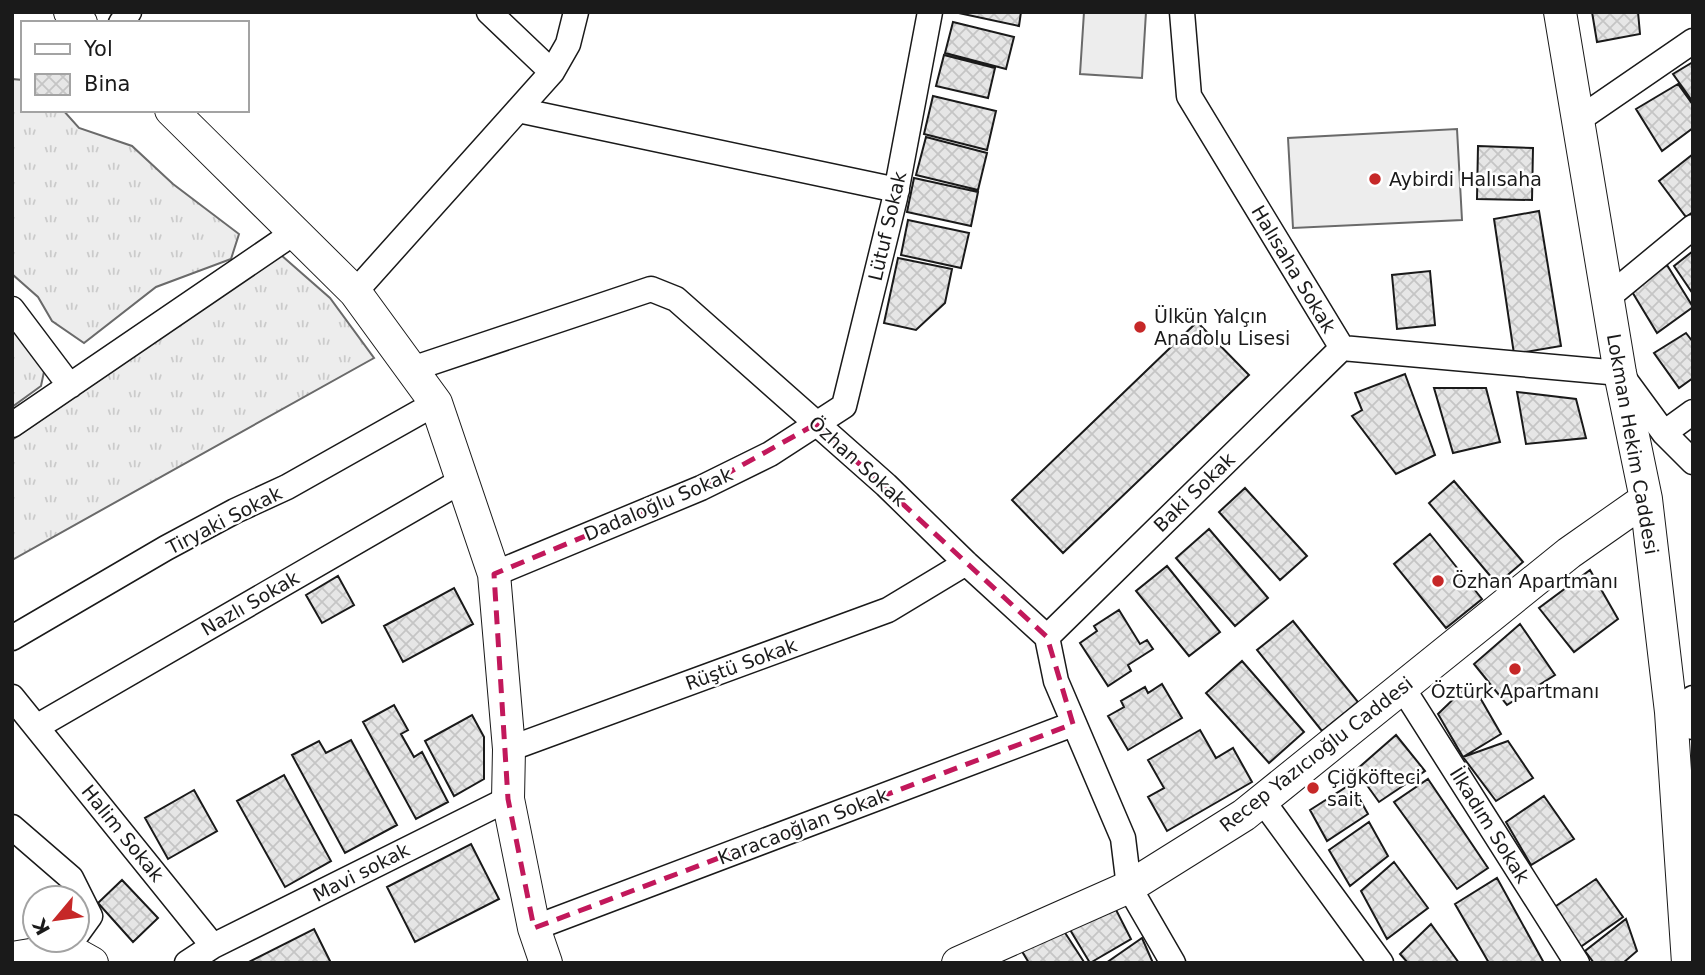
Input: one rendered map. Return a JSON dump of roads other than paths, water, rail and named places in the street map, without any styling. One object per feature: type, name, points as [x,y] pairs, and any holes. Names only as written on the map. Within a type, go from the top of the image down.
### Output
[{"type":"street","points":[[489,12],[552,72]]},
{"type":"street","points":[[355,292],[552,72],[568,44],[576,12]]},
{"type":"street","name":"Lütuf Sokak","points":[[817,424],[844,407],[897,190],[930,12]]},
{"type":"street","name":"Halısaha Sokak","points":[[1182,12],[1189,96],[1342,348],[1620,373]]},
{"type":"street","name":"Lokman Hekim Caddesi","points":[[1560,12],[1620,373],[1685,712],[1688,963]]},
{"type":"street","points":[[1578,120],[1693,41]]},
{"type":"street","points":[[518,110],[897,190]]},
{"type":"street","points":[[173,112],[355,292],[436,402],[494,574],[509,749],[508,799],[534,928],[546,963]]},
{"type":"street","points":[[1607,298],[1693,228]]},
{"type":"street","points":[[12,425],[295,232]]},
{"type":"street","name":"Özhan Sokak","points":[[412,369],[651,289],[676,299],[886,485],[966,563],[1047,636]]},
{"type":"street","points":[[12,309],[70,386]]},
{"type":"street","name":"Baki Sokak","points":[[1047,636],[1342,348]]},
{"type":"street","points":[[1620,373],[1664,433],[1693,462]]},
{"type":"street","name":"Tiryaki Sokak","points":[[12,638],[212,523],[287,487],[436,402]]},
{"type":"street","points":[[1664,433],[1693,412]]},
{"type":"street","name":"Dadaloğlu Sokak","points":[[494,574],[701,488],[770,454],[817,424]]},
{"type":"street","name":"Nazlı Sokak","points":[[38,726],[463,480]]},
{"type":"street","name":"Recep Yazıcıoğlu Caddesi","points":[[958,963],[1129,887],[1244,815],[1569,553],[1646,499]]},
{"type":"street","name":"Rüştü Sokak","points":[[509,749],[888,610],[966,563]]},
{"type":"street","points":[[1047,636],[1055,681],[1123,838],[1129,887],[1173,963]]},
{"type":"street","name":"İlkadım Sokak","points":[[1402,687],[1577,963]]},
{"type":"street","name":"Halim Sokak","points":[[12,697],[213,946]]},
{"type":"street","name":"Karacaoğlan Sokak","points":[[534,928],[1073,724]]},
{"type":"street","name":"Mavi sokak","points":[[213,946],[508,799]]},
{"type":"street","points":[[1262,800],[1381,963]]},
{"type":"street","points":[[12,827],[71,878],[74,884]]},
{"type":"street","points":[[187,963],[213,946]]},
{"type":"street","points":[[13,959],[38,954]]},
{"type":"place","name":"Aybirdi Halısaha","points":[[1375,179]]},
{"type":"place","name":"Ülkün Yalçın Anadolu Lisesi","points":[[1140,327]]},
{"type":"place","name":"Özhan Apartmanı","points":[[1438,581]]},
{"type":"place","name":"Öztürk Apartmanı","points":[[1515,669]]},
{"type":"place","name":"Çiğköfteci sait","points":[[1313,788]]}]
